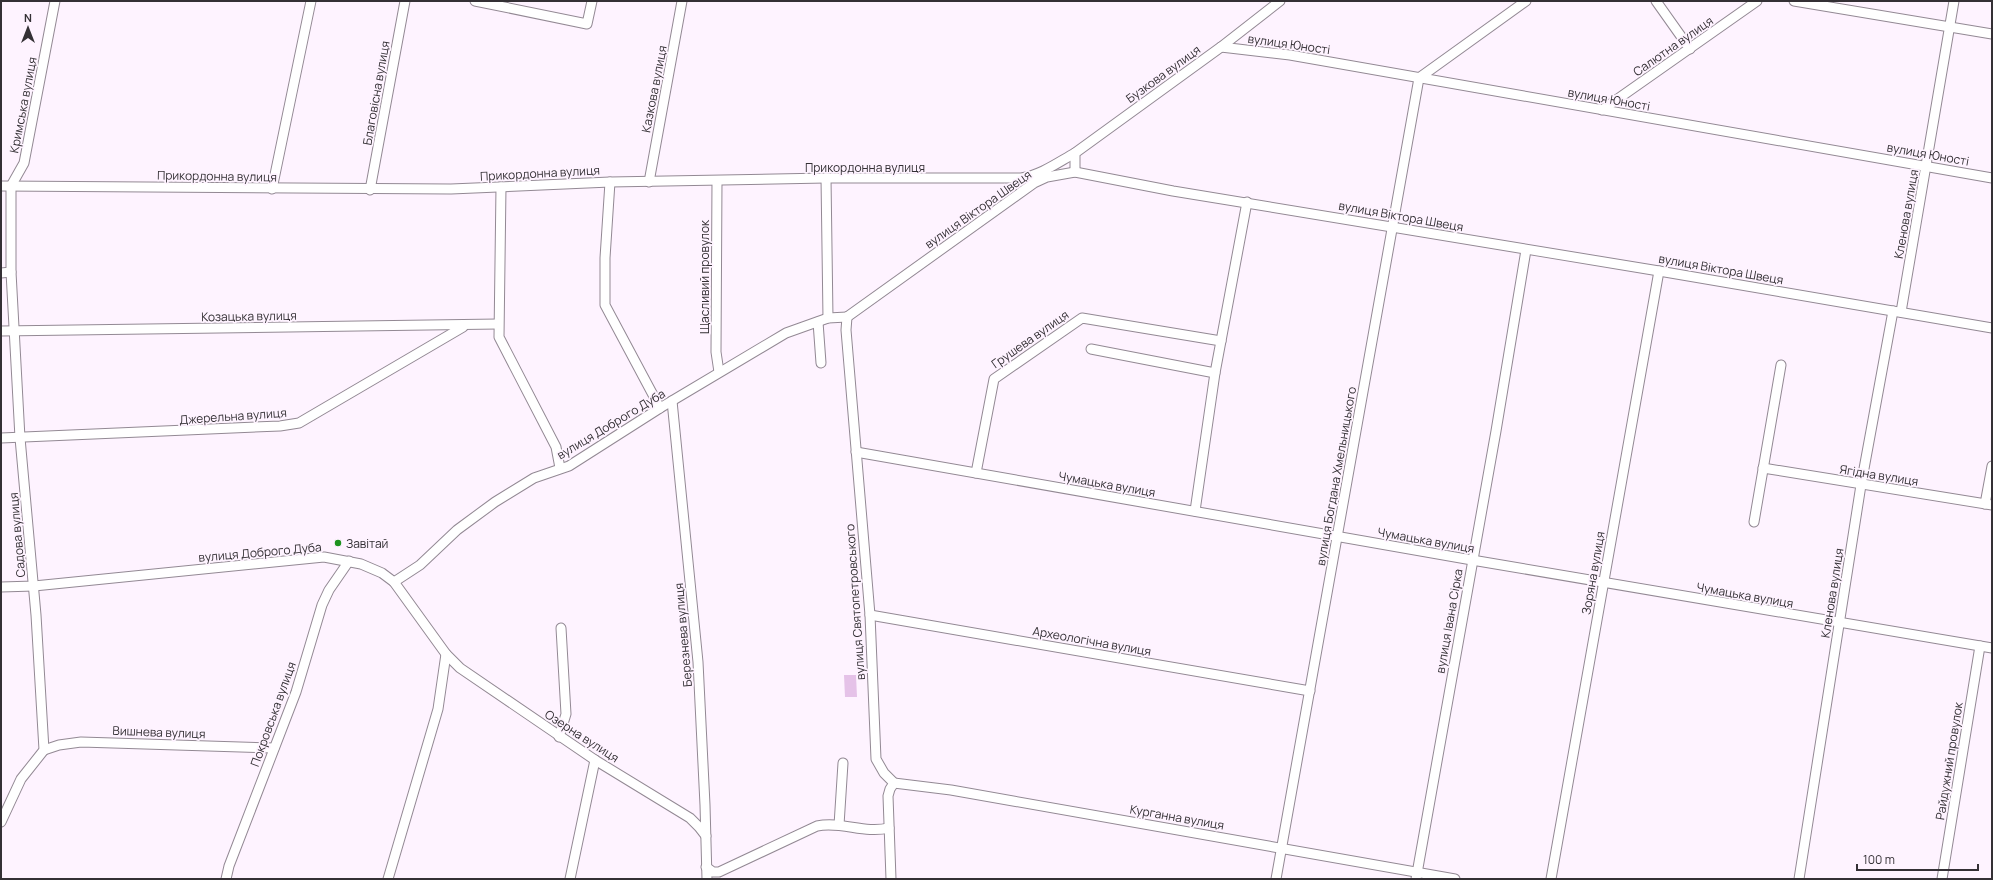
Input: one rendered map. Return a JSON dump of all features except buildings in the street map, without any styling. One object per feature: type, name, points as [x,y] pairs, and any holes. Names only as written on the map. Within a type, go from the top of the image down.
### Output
[{"type":"street","name":"Кримська вулиця","points":[[11,186],[24,163],[55,1]]},
{"type":"street","points":[[272,189],[311,1]]},
{"type":"street","name":"Благовісна вулиця","points":[[370,190],[405,1]]},
{"type":"street","points":[[475,1],[508,4],[587,24],[592,1]]},
{"type":"street","name":"Казкова вулиця","points":[[649,182],[682,1]]},
{"type":"street","name":"Бузкова вулиця","points":[[1075,154],[1221,47],[1280,1]]},
{"type":"street","points":[[1419,78],[1526,1]]},
{"type":"street","points":[[1656,1],[1690,49]]},
{"type":"street","name":"Салютна вулиця","points":[[1602,110],[1757,1]]},
{"type":"street","points":[[1794,1],[1992,34]]},
{"type":"street","name":"Кленова вулиця","points":[[1799,879],[1861,485],[1926,165],[1954,1]]},
{"type":"street","name":"вулиця Юності","points":[[1221,47],[1290,55],[1802,146],[1926,165],[1992,178]]},
{"type":"street","name":"вулиця Богдана Хмельницького","points":[[1276,879],[1419,78]]},
{"type":"street","name":"Прикордонна вулиця","points":[[1,186],[370,190],[501,187],[610,182],[826,178],[1021,178],[1030,177],[1075,154]]},
{"type":"street","points":[[1075,154],[1075,172]]},
{"type":"street","name":"вулиця Віктора Швеця","points":[[847,316],[1034,183],[1047,177],[1075,172],[1526,250],[1660,271],[1992,328]]},
{"type":"street","points":[[826,178],[828,318]]},
{"type":"street","name":"Щасливий провулок","points":[[717,181],[716,352],[719,372]]},
{"type":"street","points":[[610,182],[605,258],[605,305],[660,408]]},
{"type":"street","name":"Садова вулиця","points":[[11,186],[14,331],[20,438],[34,586],[44,750]]},
{"type":"street","points":[[501,187],[498,324],[502,344],[556,446],[560,468]]},
{"type":"street","points":[[1195,511],[1215,373],[1247,202]]},
{"type":"street","name":"вулиця Івана Сірка","points":[[1416,876],[1526,250]]},
{"type":"street","name":"Зоряна вулиця","points":[[1551,879],[1603,582],[1660,271]]},
{"type":"street","points":[[1,273],[12,272]]},
{"type":"street","name":"вулиця Доброго Дуба","points":[[1,587],[34,586],[324,557],[349,561],[382,573],[394,582],[420,565],[457,530],[495,502],[534,478],[569,466],[660,408],[786,333],[828,318],[847,316]]},
{"type":"street","name":"вулиця Святопетровського","points":[[847,316],[846,330],[870,615],[876,759],[884,773],[894,783]]},
{"type":"street","name":"Грушева вулиця","points":[[976,472],[994,378],[1082,318],[1221,341]]},
{"type":"street","points":[[818,322],[821,363]]},
{"type":"street","name":"Козацька вулиця","points":[[1,331],[464,326],[498,324]]},
{"type":"street","name":"Джерельна вулиця","points":[[1,438],[280,426],[298,423],[464,326]]},
{"type":"street","points":[[1092,349],[1215,373]]},
{"type":"street","points":[[1754,522],[1781,365]]},
{"type":"street","name":"Березнева вулиця","points":[[672,401],[698,662],[707,879]]},
{"type":"street","name":"Чумацька вулиця","points":[[856,452],[1839,624],[1992,648]]},
{"type":"street","points":[[1989,504],[1992,466]]},
{"type":"street","name":"Ягідна вулиця","points":[[1763,468],[1861,485],[1989,504]]},
{"type":"street","name":"Покровська вулиця","points":[[226,879],[229,866],[296,692],[322,605],[329,590],[349,561]]},
{"type":"street","name":"Озерна вулиця","points":[[394,582],[446,654],[477,681],[595,760],[690,818],[706,836]]},
{"type":"street","name":"Археологічна вулиця","points":[[870,615],[1310,691]]},
{"type":"street","points":[[559,736],[566,714],[561,628]]},
{"type":"street","name":"Райдужний провулок","points":[[1942,879],[1980,646]]},
{"type":"street","points":[[388,879],[438,709],[446,654]]},
{"type":"street","name":"Вишнева вулиця","points":[[44,750],[59,745],[81,742],[274,748]]},
{"type":"street","points":[[1,822],[6,801],[44,750]]},
{"type":"street","points":[[570,879],[595,760]]},
{"type":"street","points":[[839,825],[843,763]]},
{"type":"street","points":[[891,879],[888,796],[894,783]]},
{"type":"street","name":"Курганна вулиця","points":[[894,783],[952,790],[1282,848],[1416,876],[1455,879]]},
{"type":"street","points":[[706,866],[712,872],[719,872],[818,826],[828,824],[839,825],[872,831],[889,828]]},
{"type":"shaded area","points":[[844,675],[856,675],[857,697],[845,697]]},
{"type":"place","name":"Завітай","points":[[338,543]]}]
